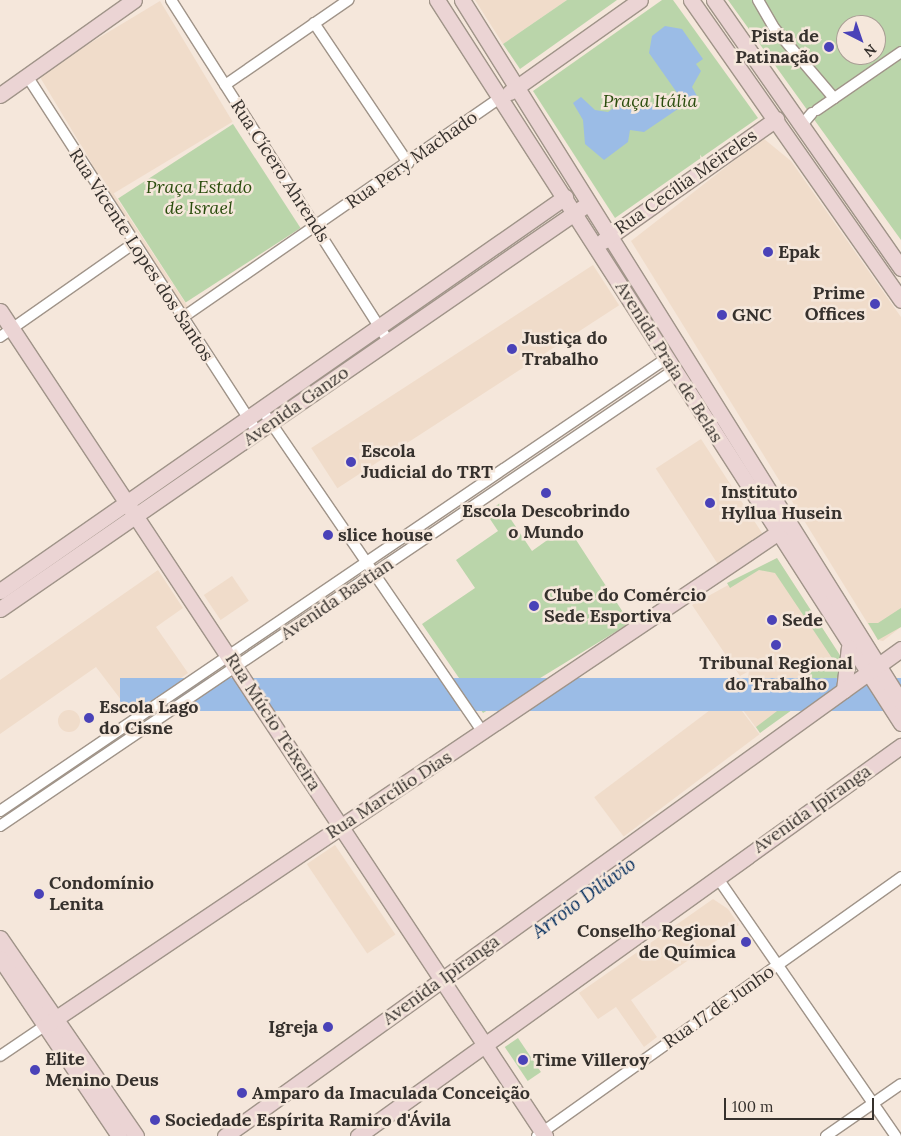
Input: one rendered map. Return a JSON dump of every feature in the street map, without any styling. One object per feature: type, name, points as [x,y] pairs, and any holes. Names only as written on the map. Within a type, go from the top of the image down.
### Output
[{"type":"main road","points":[[0,95],[134,0]]},
{"type":"main road","name":"Avenida Praia de Belas","points":[[437,0],[575,212],[849,647],[901,702]]},
{"type":"main road","name":"Avenida Praia de Belas","points":[[462,0],[612,235],[876,676],[901,723]]},
{"type":"main road","name":"Rua Pery Machado","points":[[500,98],[640,0]]},
{"type":"main road","points":[[691,0],[901,300]]},
{"type":"main road","points":[[714,0],[901,268]]},
{"type":"main road","name":"Rua Cecília Meireles","points":[[596,246],[776,119]]},
{"type":"main road","name":"Avenida Ganzo","points":[[0,609],[133,510],[249,419],[565,197]]},
{"type":"main road","name":"Avenida Ganzo","points":[[0,591],[258,433],[591,202]]},
{"type":"main road","points":[[467,266],[477,280]]},
{"type":"main road","name":"Rua Múcio Teixeira","points":[[0,310],[6,333],[133,510],[481,1039],[541,1135]]},
{"type":"main road","name":"Rua Marcílio Dias","points":[[51,1021],[483,733],[778,533]]},
{"type":"main road","points":[[844,690],[849,647]]},
{"type":"main road","name":"Avenida Ipiranga","points":[[225,1136],[445,986],[844,690],[876,676],[901,649]]},
{"type":"main road","name":"Avenida Ipiranga","points":[[358,1136],[481,1039],[717,877],[901,746]]},
{"type":"main road","points":[[0,938],[119,1136]]},
{"type":"main road","points":[[0,958],[51,1021],[136,1136]]},
{"type":"street","name":"Rua Cícero Ahrends","points":[[170,0],[389,342]]},
{"type":"street","points":[[225,85],[348,0]]},
{"type":"street","points":[[758,0],[775,29],[834,98]]},
{"type":"street","points":[[314,23],[408,163]]},
{"type":"street","points":[[801,126],[814,112],[901,52]]},
{"type":"street","name":"Rua Vicente Lopes dos Santos","points":[[27,76],[133,244],[258,433]]},
{"type":"street","name":"Rua Pery Machado","points":[[182,318],[500,98]]},
{"type":"street","points":[[6,333],[133,244]]},
{"type":"street","name":"Avenida Bastian","points":[[0,826],[59,788],[366,562],[574,421],[670,364]]},
{"type":"street","name":"Avenida Bastian","points":[[0,811],[51,776],[374,574],[582,432],[670,364]]},
{"type":"street","points":[[263,410],[483,733]]},
{"type":"street","points":[[574,421],[582,432]]},
{"type":"street","points":[[464,496],[472,507]]},
{"type":"street","points":[[51,776],[59,788]]},
{"type":"street","name":"Rua 17 de Junho","points":[[541,1135],[901,876]]},
{"type":"street","points":[[717,877],[779,964],[896,1136]]},
{"type":"street","name":"Rua Marcílio Dias","points":[[0,1056],[51,1021]]},
{"type":"street","points":[[826,1136],[901,1084]]},
{"type":"shaded area","points":[[475,0],[567,0],[503,44]]},
{"type":"shaded area","points":[[160,1],[233,122],[111,195],[38,74]]},
{"type":"shaded area","points":[[763,138],[791,161],[901,317],[901,627],[883,641],[878,640],[631,241]]},
{"type":"shaded area","points":[[93,162],[188,307],[182,311],[90,165]]},
{"type":"shaded area","name":"Justiça do Trabalho","points":[[593,265],[619,305],[337,488],[311,448]]},
{"type":"shaded area","points":[[701,439],[764,536],[719,566],[656,468]]},
{"type":"shaded area","name":"Tribunal Regional do Trabalho","points":[[777,558],[845,663],[760,733],[734,698],[746,690],[749,671],[740,676],[692,605]]},
{"type":"shaded area","points":[[158,570],[183,608],[156,627],[188,673],[131,713],[96,667],[0,734],[0,680]]},
{"type":"shaded area","points":[[232,576],[249,601],[221,620],[204,595]]},
{"type":"shaded area","points":[[730,695],[759,734],[624,836],[594,797]]},
{"type":"shaded area","points":[[65,710],[73,710],[80,717],[80,725],[73,732],[65,732],[58,725],[58,717]]},
{"type":"shaded area","points":[[335,845],[395,935],[367,954],[307,864]]},
{"type":"shaded area","points":[[713,899],[728,909],[739,925],[631,1000],[657,1037],[644,1047],[616,1007],[598,1019],[579,993]]},
{"type":"green space","points":[[567,0],[617,0],[520,69],[503,44]]},
{"type":"green space","name":"Praça Itália","points":[[662,0],[673,0],[758,118],[615,218],[533,91]]},
{"type":"green space","points":[[728,0],[901,0],[901,240]]},
{"type":"green space","name":"Praça Estado de Israel","points":[[233,124],[301,228],[186,303],[118,199]]},
{"type":"green space","name":"Clube do Comércio Sede Esportiva","points":[[500,503],[532,551],[567,526],[630,623],[483,713],[422,624],[475,588],[456,560],[498,531],[486,513]]},
{"type":"green space","points":[[777,558],[845,663],[842,674],[760,733],[756,727],[802,692],[795,682],[832,658],[775,573],[759,570],[730,588],[727,583]]},
{"type":"green space","points":[[901,608],[901,627],[878,640],[868,623],[878,623]]},
{"type":"green space","name":"Time Villeroy","points":[[518,1038],[541,1072],[528,1081],[505,1047]]},
{"type":"water","points":[[665,26],[682,29],[703,59],[696,64],[701,71],[692,87],[697,96],[644,132],[630,130],[628,142],[604,160],[585,144],[583,120],[573,103],[581,97],[595,110],[608,112],[622,102],[665,107],[680,97],[649,53],[652,36]]},
{"type":"water","points":[[120,678],[901,678],[901,711],[120,711]]},
{"type":"place","name":"Pista de Patinação","points":[[829,47]]},
{"type":"place","name":"Epak","points":[[768,252]]},
{"type":"place","name":"Prime Offices","points":[[875,304]]},
{"type":"place","name":"GNC","points":[[722,315]]},
{"type":"place","name":"Justiça do Trabalho","points":[[512,349]]},
{"type":"place","name":"Escola Judicial do TRT","points":[[351,462]]},
{"type":"place","name":"Escola Descobrindo o Mundo","points":[[546,493]]},
{"type":"place","name":"Instituto Hyllua Husein","points":[[710,503]]},
{"type":"place","name":"slice house","points":[[328,535]]},
{"type":"place","name":"Clube do Comércio Sede Esportiva","points":[[534,606]]},
{"type":"place","name":"Sede","points":[[772,620]]},
{"type":"place","name":"Tribunal Regional do Trabalho","points":[[776,645]]},
{"type":"place","name":"Escola Lago do Cisne","points":[[89,718]]},
{"type":"place","name":"Condomínio Lenita","points":[[39,894]]},
{"type":"place","name":"Conselho Regional de Química","points":[[746,942]]},
{"type":"place","name":"Igreja","points":[[328,1027]]},
{"type":"place","name":"Time Villeroy","points":[[523,1060]]},
{"type":"place","name":"Elite Menino Deus","points":[[35,1070]]},
{"type":"place","name":"Amparo da Imaculada Conceição","points":[[242,1093]]},
{"type":"place","name":"Sociedade Espírita Ramiro d'Ávila","points":[[155,1120]]},
{"type":"water label","name":"Arroio Dilúvio","points":[[584,898]]}]
